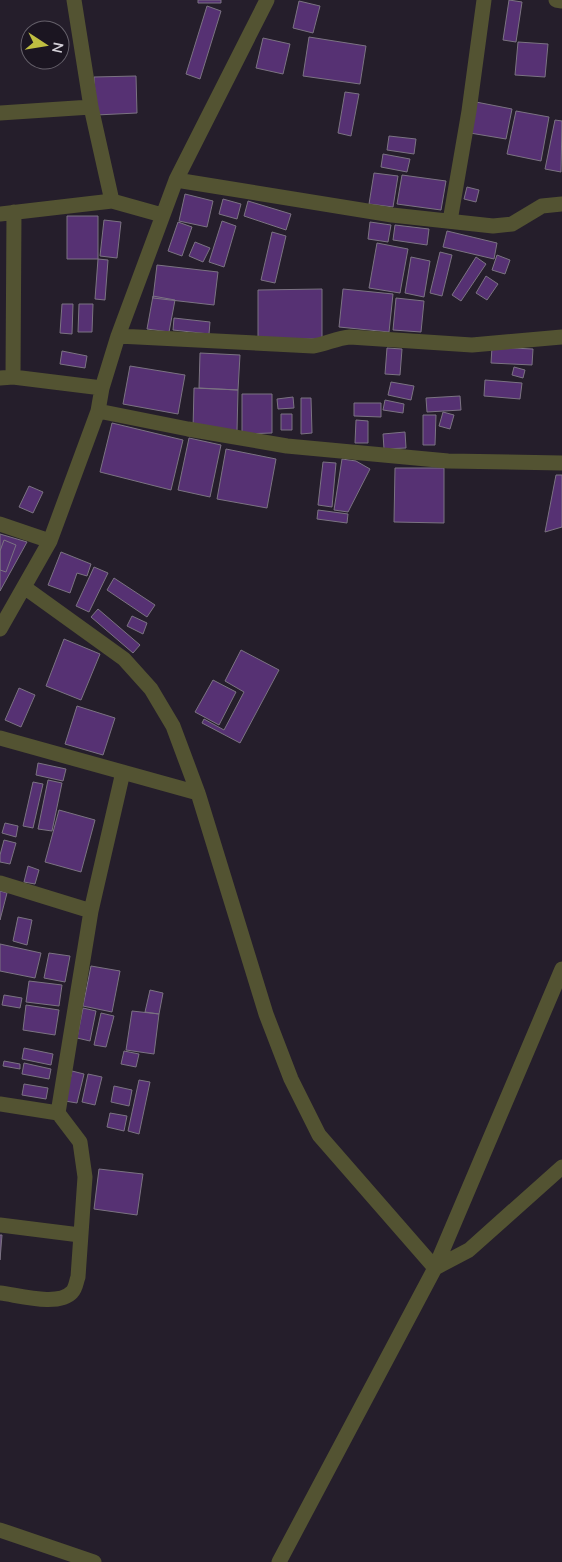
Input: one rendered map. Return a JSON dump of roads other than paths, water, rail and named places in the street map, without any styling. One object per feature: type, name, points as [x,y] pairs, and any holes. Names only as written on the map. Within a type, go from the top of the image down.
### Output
[{"type":"street","points":[[74,0],[91,107],[112,202]]},
{"type":"street","points":[[0,629],[50,541],[98,411],[102,388],[118,336],[176,180],[267,0]]},
{"type":"street","points":[[450,221],[469,111],[484,0]]},
{"type":"street","points":[[556,0],[562,1]]},
{"type":"street","points":[[0,113],[91,107]]},
{"type":"street","points":[[176,180],[392,214],[493,226],[512,224],[542,206],[562,204]]},
{"type":"street","points":[[102,388],[6,378],[7,213],[112,202],[162,215]]},
{"type":"street","points":[[118,336],[313,346],[350,337],[472,345],[562,337]]},
{"type":"street","points":[[98,411],[188,430],[287,446],[448,461],[562,463]]},
{"type":"street","points":[[0,524],[50,541]]},
{"type":"street","points":[[24,587],[124,659],[151,689],[174,726],[198,793],[266,1014],[291,1079],[319,1135],[435,1268]]},
{"type":"street","points":[[0,738],[198,793]]},
{"type":"street","points":[[58,1113],[91,911],[123,772]]},
{"type":"street","points":[[0,883],[91,911]]},
{"type":"street","points":[[278,1562],[435,1268],[562,968]]},
{"type":"street","points":[[0,1104],[58,1113],[80,1142],[85,1177],[78,1277],[74,1290],[66,1297],[52,1300],[0,1293]]},
{"type":"street","points":[[435,1268],[469,1250],[562,1167]]},
{"type":"street","points":[[0,1225],[80,1235]]},
{"type":"street","points":[[0,1530],[94,1562]]}]
